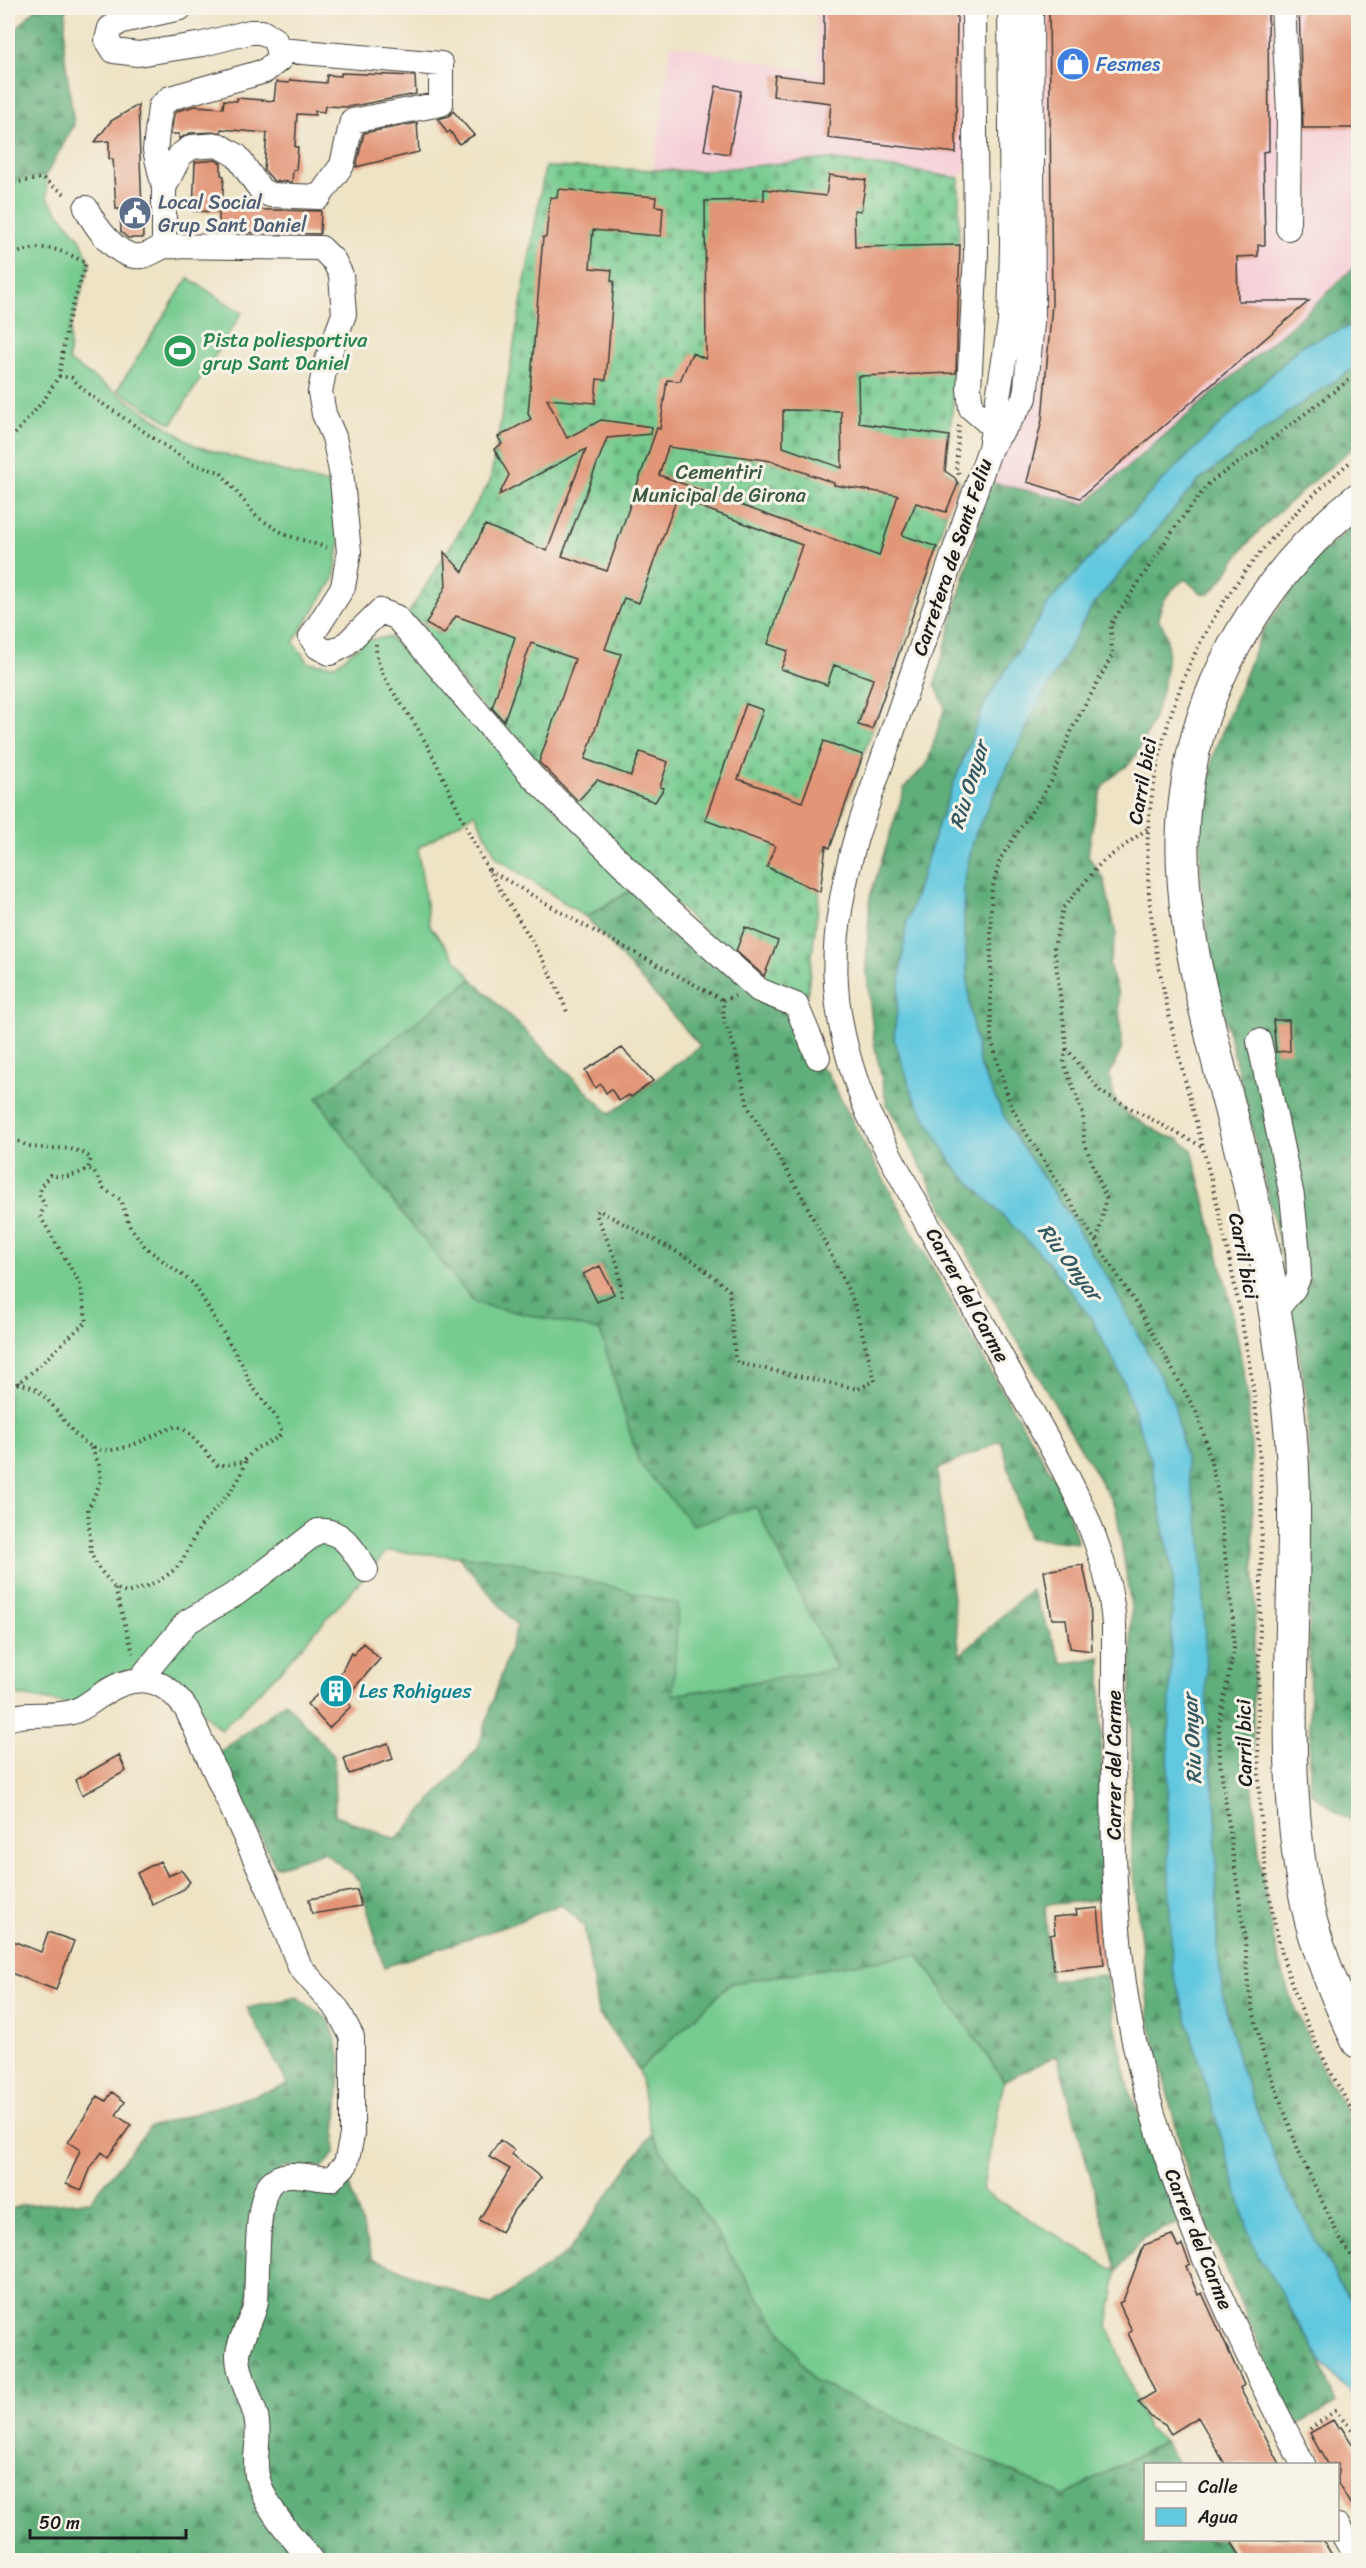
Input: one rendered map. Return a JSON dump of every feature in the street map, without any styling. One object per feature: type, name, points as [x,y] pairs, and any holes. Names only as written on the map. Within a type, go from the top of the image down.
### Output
[{"type":"main road","points":[[1359,499],[1290,563],[1266,595],[1227,659],[1195,742],[1182,824],[1184,896],[1192,952],[1255,1214],[1275,1311],[1288,1411],[1294,1503],[1291,1749],[1298,1835],[1311,1921],[1335,1993],[1359,2042]]},
{"type":"street","points":[[165,246],[164,188],[155,150],[160,107],[170,98],[265,71],[280,59],[280,50],[275,40],[262,32],[250,32],[203,44],[138,54],[114,51],[106,40],[110,28],[122,21],[180,8]]},
{"type":"street","points":[[974,8],[976,254],[969,389],[971,408],[992,438],[1025,398],[1032,322],[1031,8]]},
{"type":"street","name":"Carretera de Sant Feliu","points":[[859,1092],[841,1034],[836,998],[834,958],[843,882],[857,834],[992,438],[1010,323],[1012,245],[1010,8]]},
{"type":"street","points":[[1283,8],[1289,111],[1288,228]]},
{"type":"street","points":[[164,188],[180,155],[192,147],[218,145],[237,156],[260,189],[270,195],[319,197],[342,165],[352,121],[441,104],[441,64],[280,50]]},
{"type":"street","points":[[86,208],[93,222],[112,243],[126,253],[142,256],[165,246],[321,248],[334,261],[341,275],[344,314],[325,366],[320,392],[324,414],[334,437],[341,471],[349,552],[343,587],[311,637],[318,647],[330,653],[344,646],[380,612],[396,616],[532,776],[664,905],[759,990],[796,1005],[819,1057]]},
{"type":"street","points":[[1259,1041],[1282,1144],[1298,1254],[1299,1276],[1294,1288],[1275,1311]]},
{"type":"street","name":"Carrer del Carme","points":[[859,1092],[877,1131],[1067,1477],[1099,1550],[1112,1601],[1114,1625],[1116,1907],[1134,2040],[1154,2118],[1188,2217],[1244,2345],[1303,2463]]},
{"type":"street","points":[[137,1680],[187,1622],[237,1593],[318,1531],[328,1530],[341,1536],[366,1570]]},
{"type":"street","points":[[8,1719],[75,1712],[114,1687],[137,1680],[169,1688],[187,1710],[269,1889],[300,1967],[338,2010],[352,2037],[352,2135],[346,2163],[331,2179],[282,2176],[270,2184],[264,2198],[260,2220],[256,2304],[237,2355],[243,2384],[256,2416],[259,2436],[257,2476],[270,2504],[311,2560]]},
{"type":"street","points":[[1339,2528],[1358,2560]]},
{"type":"path","points":[[8,184],[41,178],[86,208]]},
{"type":"path","points":[[8,256],[32,247],[59,248],[86,263],[67,325],[59,376],[44,400],[8,442]]},
{"type":"path","points":[[1359,373],[1263,446],[1210,482],[1176,526],[1111,624],[1112,656],[1072,727],[1051,782],[1000,859],[991,894],[991,1040],[1010,1104],[1167,1359],[1196,1412],[1205,1438],[1217,1488],[1233,1620],[1234,1648],[1219,1725],[1220,1762],[1245,1939],[1248,1986],[1262,2050],[1299,2152],[1340,2239],[1359,2266]]},
{"type":"path","points":[[59,376],[72,378],[88,394],[192,464],[220,472],[257,517],[286,535],[317,546],[349,552]]},
{"type":"path","name":"Carril bici","points":[[1359,455],[1275,534],[1240,576],[1209,622],[1191,660],[1169,719],[1155,775],[1148,828],[1147,862],[1158,963],[1227,1242],[1253,1396],[1261,1549],[1258,1685],[1260,1797],[1272,1897],[1281,1947],[1291,1982],[1320,2049],[1359,2119]]},
{"type":"path","points":[[376,633],[376,654],[390,686],[418,729],[488,870],[555,981],[568,1015]]},
{"type":"path","points":[[1097,1242],[1106,1198],[1084,1142],[1083,1114],[1064,1063],[1067,1049],[1054,948],[1063,908],[1101,863],[1148,828]]},
{"type":"path","points":[[488,870],[585,926],[723,999],[759,990]]},
{"type":"path","points":[[622,1297],[618,1265],[596,1214],[598,1210],[694,1261],[729,1290],[735,1356],[738,1363],[858,1389],[875,1381],[854,1302],[801,1194],[748,1107],[735,1049],[724,1021],[723,999]]},
{"type":"path","points":[[1067,1049],[1101,1092],[1203,1147]]},
{"type":"path","points":[[8,1134],[14,1140],[29,1146],[79,1150],[91,1158],[88,1169]]},
{"type":"path","points":[[8,1145],[14,1140]]},
{"type":"path","points":[[8,1389],[18,1383],[87,1322],[80,1284],[40,1216],[45,1205],[39,1195],[42,1185],[50,1175],[62,1178],[88,1169],[94,1172],[104,1189],[121,1200],[129,1225],[146,1248],[194,1284],[242,1364],[249,1382],[276,1417],[281,1431],[279,1437],[255,1449],[243,1462],[218,1466],[188,1432],[177,1426],[142,1443],[110,1450],[91,1447]]},
{"type":"path","points":[[18,1383],[40,1394],[64,1422],[91,1447],[99,1464],[100,1481],[88,1510],[91,1553],[97,1566],[115,1588],[133,1651],[137,1680]]},
{"type":"path","points":[[115,1588],[126,1593],[145,1588],[177,1567],[204,1523],[224,1503],[246,1458]]},
{"type":"path","points":[[1328,2416],[1335,2411],[1359,2436]]},
{"type":"shaded area","points":[[815,8],[969,8],[969,166],[959,178],[830,159],[699,171],[653,170],[671,44],[819,73]]},
{"type":"shaded area","points":[[1023,8],[1358,8],[1358,263],[1317,303],[1085,505],[991,482],[1015,395],[1025,317]]},
{"type":"green space","points":[[36,8],[66,9],[64,49],[74,125],[46,175],[8,180],[8,38]]},
{"type":"green space","name":"Cementiri Municipal de Girona","points":[[830,159],[959,178],[958,346],[961,346],[961,360],[958,360],[945,471],[959,480],[955,494],[952,494],[925,582],[830,848],[827,847],[824,856],[807,996],[760,983],[534,771],[422,634],[425,624],[407,616],[490,482],[545,167],[699,171]]},
{"type":"green space","points":[[46,175],[47,198],[81,240],[90,264],[70,330],[69,361],[196,446],[334,486],[341,532],[334,579],[293,642],[309,663],[335,665],[367,640],[389,637],[633,889],[586,917],[497,858],[475,813],[418,848],[429,925],[472,979],[318,1098],[475,1303],[600,1330],[639,1463],[756,1507],[837,1669],[673,1695],[508,1560],[387,1551],[279,1672],[221,1730],[165,1676],[67,1704],[21,1696],[8,1689],[8,180]]},
{"type":"green space","points":[[1358,263],[1358,323],[1302,345],[1160,483],[1051,600],[985,703],[939,822],[906,925],[894,1038],[1046,1260],[1091,1318],[1122,1377],[1151,1460],[1173,1575],[1167,1813],[1289,2308],[1320,2359],[1336,2404],[1293,2427],[1190,2183],[1150,2023],[1132,1859],[1131,1607],[1116,1508],[991,1296],[887,1104],[874,1042],[866,966],[870,897],[905,787],[927,764],[945,707],[935,684],[990,482],[1085,504],[1317,303]]},
{"type":"green space","name":"Pista poliesportiva grup Sant Daniel","points":[[188,278],[242,313],[172,424],[117,390]]},
{"type":"green space","points":[[1358,365],[1358,443],[1261,529],[1209,594],[1201,593],[1185,579],[1170,592],[1163,602],[1159,621],[1166,633],[1168,650],[1166,671],[1155,714],[1147,734],[1130,763],[1108,781],[1102,790],[1094,818],[1088,856],[1104,879],[1116,935],[1109,965],[1118,993],[1122,1048],[1109,1076],[1116,1102],[1129,1115],[1166,1136],[1178,1139],[1192,1150],[1231,1304],[1247,1390],[1251,1447],[1255,1592],[1252,1781],[1259,1853],[1272,1934],[1288,1991],[1316,2056],[1358,2134],[1358,2307],[1341,2287],[1283,2180],[1239,2064],[1223,1996],[1217,1944],[1216,1810],[1174,1403],[1110,1282],[1063,1206],[1012,1132],[980,1067],[970,1009],[964,933],[964,880],[975,834],[1034,712],[1092,606],[1197,482],[1281,417]]},
{"type":"green space","points":[[1358,521],[1358,1822],[1342,1816],[1310,1792],[1308,1404],[1278,1236],[1210,956],[1201,887],[1200,833],[1213,755],[1261,634],[1311,562]]},
{"type":"green space","points":[[633,889],[793,1009],[816,1063],[827,1072],[863,1142],[988,1367],[1062,1491],[1078,1543],[1028,1538],[1001,1440],[937,1470],[960,1655],[1031,1589],[1063,1664],[1101,1657],[1102,1899],[1045,1905],[1050,1980],[1105,1975],[1129,2089],[1181,2222],[1143,2237],[1117,2272],[1057,2055],[1004,2081],[918,1954],[731,1983],[639,2070],[598,2013],[584,1926],[561,1904],[509,1925],[384,1967],[359,1880],[324,1852],[276,1867],[219,1753],[285,1702],[334,1756],[335,1815],[396,1840],[478,1748],[517,1626],[458,1556],[508,1560],[678,1604],[673,1695],[837,1669],[756,1507],[693,1525],[639,1463],[600,1331],[475,1303],[373,1177],[317,1098],[472,979],[610,1114],[700,1046],[586,917]]},
{"type":"green space","points":[[918,1954],[1004,2081],[982,2191],[1117,2272],[1108,2326],[1147,2428],[1164,2441],[1064,2496],[814,2381],[651,2134],[639,2070],[731,1983]]},
{"type":"green space","points":[[297,1997],[330,2021],[341,2058],[335,2152],[324,2167],[282,2167],[251,2236],[246,2426],[299,2560],[8,2560],[8,2210],[23,2205],[90,2201],[150,2127],[288,2085],[247,2008]]},
{"type":"green space","points":[[651,2134],[814,2381],[1064,2496],[1164,2441],[1177,2463],[1144,2463],[1144,2541],[1224,2541],[1235,2560],[319,2560],[276,2501],[264,2472],[243,2360],[269,2206],[278,2187],[290,2183],[348,2182],[373,2258],[490,2306],[568,2252]]},
{"type":"water","name":"Riu Onyar","points":[[1358,323],[1358,365],[1281,417],[1197,482],[1092,606],[1034,712],[975,834],[964,880],[964,933],[970,1009],[980,1067],[1012,1132],[1063,1206],[1110,1282],[1174,1403],[1202,1541],[1208,1747],[1216,1810],[1217,1944],[1223,1996],[1239,2064],[1283,2180],[1341,2287],[1358,2307],[1358,2402],[1320,2359],[1253,2246],[1172,1968],[1167,1813],[1173,1575],[1151,1460],[1122,1377],[1091,1318],[1046,1260],[954,1166],[913,1096],[894,1038],[906,925],[939,822],[985,703],[1051,600],[1160,483],[1302,345]]},
{"type":"building","points":[[824,8],[957,8],[956,153],[828,138],[831,103],[773,96],[775,75],[824,81]]},
{"type":"building","points":[[1049,8],[1268,8],[1269,151],[1263,152],[1265,245],[1258,245],[1258,256],[1237,257],[1238,301],[1309,301],[1080,498],[1027,482],[1042,420],[1052,304]]},
{"type":"building","points":[[1299,8],[1359,8],[1359,128],[1303,128]]},
{"type":"building","points":[[341,73],[415,76],[416,94],[348,107],[325,106],[324,112],[315,111],[315,115],[297,114],[295,147],[298,147],[296,170],[293,170],[292,182],[274,181],[264,170],[267,133],[221,129],[221,132],[190,133],[179,139],[179,134],[171,134],[174,114],[177,111],[195,106],[223,108],[224,100],[237,101],[237,98],[274,101],[276,82],[289,83],[290,80],[326,83],[327,75],[341,76]]},
{"type":"building","points":[[716,86],[741,91],[729,154],[704,150]]},
{"type":"building","points":[[138,105],[143,238],[128,238],[121,232],[120,209],[116,209],[113,159],[109,159],[109,141],[95,142],[111,121]]},
{"type":"building","points":[[453,111],[474,135],[459,144],[450,131],[447,133],[438,119],[449,116]]},
{"type":"building","points":[[417,123],[419,152],[356,167],[364,133]]},
{"type":"building","points":[[215,160],[221,163],[221,175],[224,176],[222,209],[321,211],[320,234],[219,232],[219,212],[193,211],[195,162]]},
{"type":"building","points":[[829,175],[866,180],[861,211],[854,210],[855,247],[960,245],[956,373],[858,376],[859,423],[949,436],[945,471],[955,478],[958,484],[946,512],[916,503],[902,535],[937,547],[872,729],[858,725],[873,679],[834,665],[827,685],[781,669],[788,651],[768,644],[802,545],[677,498],[639,603],[624,598],[605,649],[621,654],[585,759],[631,776],[640,752],[668,762],[660,787],[664,788],[655,802],[597,780],[578,801],[539,762],[575,659],[531,643],[504,721],[492,708],[515,637],[456,616],[444,634],[426,624],[446,586],[444,552],[463,572],[485,525],[547,551],[586,449],[499,495],[509,475],[494,449],[502,444],[498,437],[531,419],[528,414],[543,237],[546,237],[550,197],[557,198],[558,189],[656,197],[655,206],[663,207],[661,236],[593,230],[590,268],[612,270],[611,281],[614,281],[606,380],[597,379],[595,403],[547,399],[567,438],[601,420],[652,427],[651,434],[607,438],[562,556],[607,571],[657,428],[660,429],[667,380],[680,381],[692,353],[706,359],[705,201],[764,200],[764,189],[826,196]],"holes":[[[783,410],[841,411],[842,468],[783,447]],[[668,447],[772,461],[834,483],[834,485],[898,495],[879,556],[659,475]]]},
{"type":"building","points":[[746,704],[763,710],[738,779],[802,802],[824,741],[863,755],[830,848],[826,846],[820,892],[767,867],[775,846],[705,820]]},
{"type":"building","points":[[745,927],[778,941],[764,976],[736,951]]},
{"type":"building","points":[[1273,1020],[1289,1020],[1290,1051],[1276,1052]]},
{"type":"building","points":[[622,1048],[653,1081],[631,1097],[629,1095],[619,1101],[611,1089],[606,1093],[601,1084],[595,1088],[585,1070]]},
{"type":"building","points":[[600,1266],[614,1294],[597,1302],[583,1274]]},
{"type":"building","points":[[1083,1565],[1090,1598],[1092,1651],[1070,1648],[1066,1619],[1052,1619],[1044,1571]]},
{"type":"building","name":"Les Rohigues","points":[[363,1643],[380,1659],[344,1699],[351,1706],[329,1728],[307,1704],[341,1673],[351,1653],[353,1655]]},
{"type":"building","points":[[388,1743],[393,1759],[349,1774],[344,1758]]},
{"type":"building","points":[[119,1755],[126,1771],[82,1795],[75,1780]]},
{"type":"building","points":[[160,1861],[168,1876],[181,1870],[190,1882],[182,1890],[153,1905],[137,1873]]},
{"type":"building","points":[[357,1890],[361,1906],[312,1914],[309,1899]]},
{"type":"building","points":[[1098,1908],[1104,1965],[1054,1970],[1050,1935],[1055,1934],[1053,1917],[1077,1915],[1076,1910]]},
{"type":"building","points":[[48,1932],[74,1941],[56,1990],[8,1972],[8,1939],[41,1952]]},
{"type":"building","points":[[112,2092],[125,2102],[116,2115],[131,2125],[108,2157],[102,2152],[91,2167],[82,2190],[66,2184],[80,2150],[68,2142],[98,2096],[106,2101]]},
{"type":"building","points":[[500,2140],[514,2150],[512,2154],[541,2178],[514,2210],[501,2232],[479,2220],[510,2169],[489,2157]]},
{"type":"building","points":[[1172,2235],[1178,2247],[1182,2245],[1190,2264],[1186,2266],[1198,2295],[1202,2293],[1244,2385],[1240,2388],[1279,2463],[1224,2463],[1198,2417],[1171,2434],[1165,2425],[1151,2417],[1138,2402],[1155,2392],[1128,2333],[1132,2331],[1119,2303],[1123,2301],[1144,2245]]},
{"type":"building","points":[[1333,2420],[1338,2428],[1341,2427],[1359,2454],[1359,2518],[1339,2486],[1339,2463],[1326,2463],[1310,2433]]},
{"type":"building","points":[[1231,2541],[1324,2541],[1335,2560],[1243,2560]]},
{"type":"place","name":"Fesmes","points":[[1073,64]]},
{"type":"place","name":"Local Social Grup Sant Daniel","points":[[135,213]]},
{"type":"place","name":"Pista poliesportiva grup Sant Daniel","points":[[180,351]]},
{"type":"place","name":"Les Rohigues","points":[[336,1691]]}]
